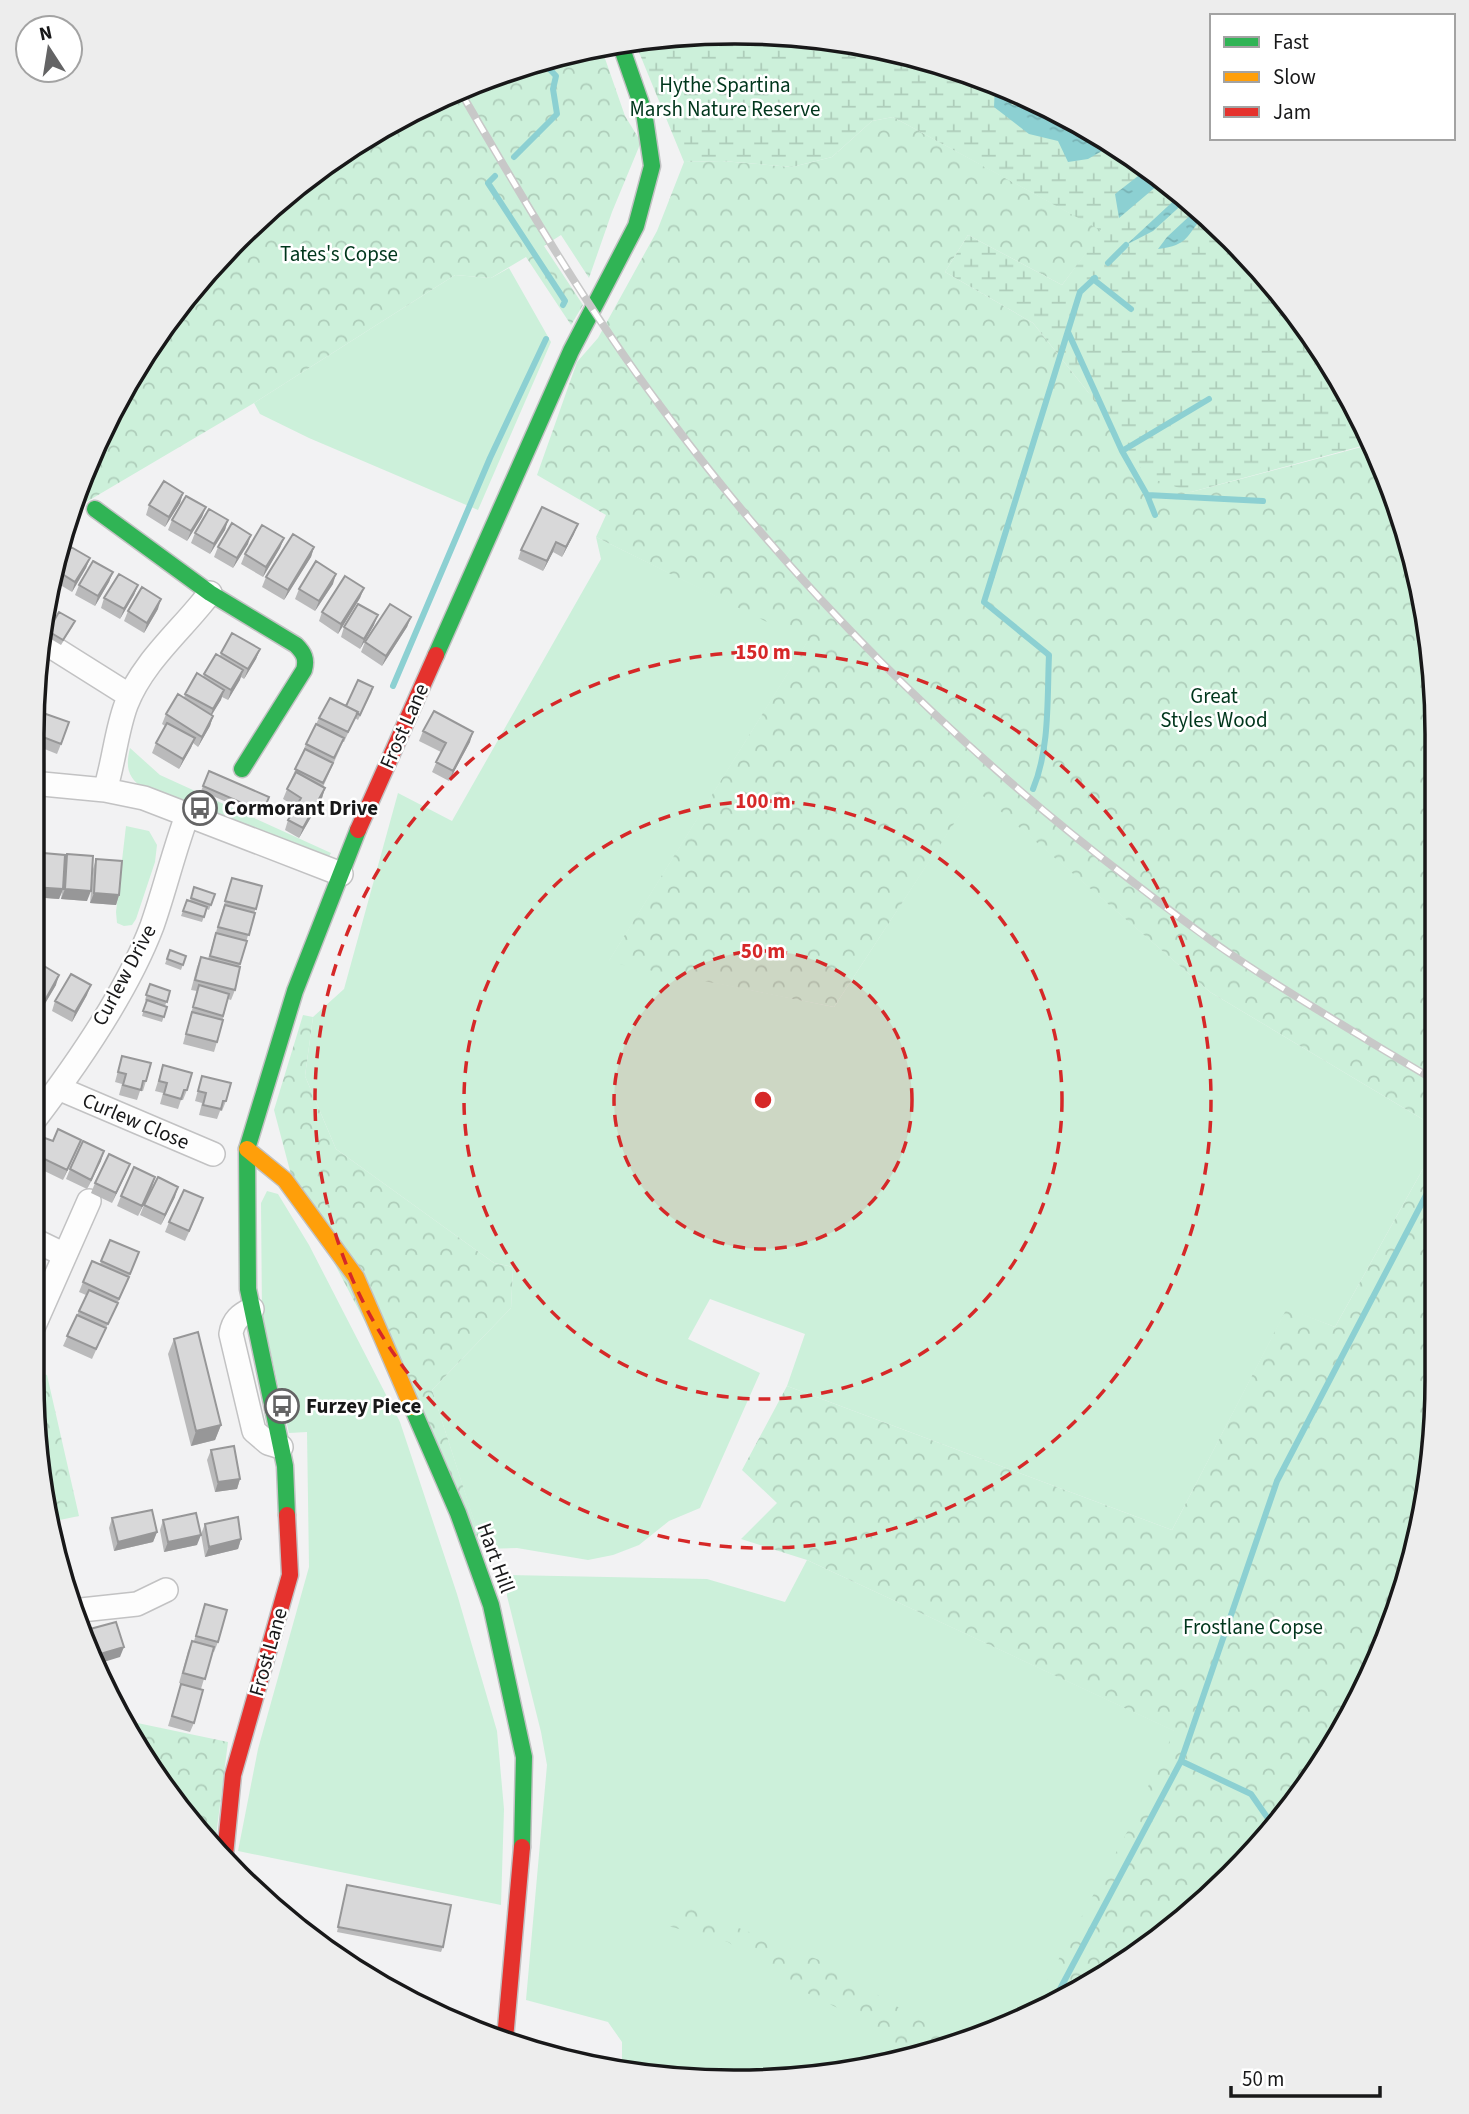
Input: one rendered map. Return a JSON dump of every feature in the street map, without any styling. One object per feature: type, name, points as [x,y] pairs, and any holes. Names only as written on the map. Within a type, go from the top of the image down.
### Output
[{"type":"street","name":"Frost Lane","points":[[226,1847],[233,1775],[290,1575],[285,1465],[281,1447],[268,1443],[254,1431],[231,1334],[232,1326],[239,1316],[252,1309],[247,1289],[247,1149],[295,991],[358,830],[571,351],[636,226],[652,166],[644,111],[624,53]]},
{"type":"street","points":[[95,509],[210,593],[296,645],[306,660],[300,676],[242,768]]},
{"type":"street","points":[[105,790],[130,696],[152,661],[210,593]]},
{"type":"street","points":[[50,646],[130,696]]},
{"type":"street","points":[[44,784],[105,790],[144,798],[341,874]]},
{"type":"street","name":"Curlew Drive","points":[[44,1107],[111,1005],[151,928],[174,849],[188,813]]},
{"type":"street","name":"Curlew Close","points":[[58,1088],[213,1154]]},
{"type":"street","name":"Hart Hill","points":[[247,1149],[285,1180],[356,1277],[458,1513],[491,1605],[524,1757],[522,1871],[506,2032]]},
{"type":"street","points":[[44,1303],[89,1201]]},
{"type":"street","points":[[44,1245],[65,1255]]},
{"type":"street","points":[[83,1610],[137,1604],[166,1590]]},
{"type":"green space","name":"Hythe Spartina Marsh Nature Reserve","points":[[734,44],[825,50],[913,67],[999,96],[1080,136],[1118,160],[1155,186],[1223,246],[1283,314],[1309,351],[1333,389],[1362,446],[1191,492],[1147,477],[1088,392],[1033,323],[945,272],[968,235],[1062,285],[1102,231],[893,117],[872,121],[832,157],[792,167],[722,161],[684,162],[638,51],[689,45]]},
{"type":"green space","name":"Tates's Copse","points":[[604,56],[625,116],[641,142],[589,278],[561,235],[544,246],[583,305],[571,325],[526,257],[491,278],[455,275],[254,403],[83,504],[115,429],[160,351],[215,279],[279,215],[351,160],[429,115],[512,80]]},
{"type":"green space","name":"Great Styles Wood","points":[[893,117],[1103,231],[1062,285],[968,235],[945,272],[1033,323],[1088,392],[1191,492],[1362,447],[1389,512],[1402,556],[1412,600],[1424,689],[1425,1121],[1210,992],[976,790],[834,1007],[608,962],[807,642],[596,537],[606,515],[537,475],[577,362],[598,338],[657,231],[684,162],[722,161],[792,167],[832,157],[872,121]]},
{"type":"green space","points":[[509,268],[551,342],[478,510],[309,438],[260,414],[254,403],[455,275],[491,278]]},
{"type":"green space","points":[[596,537],[808,641],[609,961],[834,1007],[976,789],[1210,992],[1425,1121],[1425,1165],[1335,1327],[1287,1309],[1172,1530],[787,1386],[805,1334],[710,1299],[688,1339],[760,1373],[700,1508],[669,1521],[639,1545],[613,1555],[588,1560],[517,1548],[483,1549],[432,1390],[511,1308],[513,1267],[494,1263],[336,1149],[305,1076],[313,1017],[344,989],[398,793],[452,821],[601,559]]},
{"type":"green space","points":[[130,748],[160,775],[331,853],[326,862],[145,790],[129,772]]},
{"type":"green space","points":[[126,826],[149,831],[157,845],[155,862],[136,919],[132,925],[124,926],[117,923],[116,912]]},
{"type":"green space","points":[[303,1015],[313,1017],[305,1076],[336,1149],[494,1263],[513,1267],[511,1308],[432,1390],[483,1548],[294,1186],[274,1110]]},
{"type":"green space","name":"Frostlane Copse","points":[[1425,1165],[1425,1380],[1419,1470],[1402,1558],[1389,1602],[1354,1685],[1333,1725],[1283,1800],[1223,1868],[1155,1928],[1080,1978],[1036,2001],[1139,1810],[1174,1731],[807,1560],[741,1539],[777,1503],[742,1470],[787,1386],[1172,1530],[1287,1308],[1335,1327]]},
{"type":"green space","points":[[267,1191],[278,1194],[309,1245],[400,1422],[457,1594],[497,1731],[504,1809],[501,1905],[238,1851],[258,1749],[309,1567],[307,1432],[289,1433],[262,1314],[261,1203]]},
{"type":"green space","points":[[44,1374],[47,1375],[79,1516],[58,1520],[45,1425]]},
{"type":"green space","points":[[807,1560],[1205,1745],[1057,1990],[999,2018],[957,2034],[869,2057],[780,2069],[734,2070],[689,2069],[622,2060],[622,2042],[608,2022],[526,2000],[547,1765],[507,1596],[507,1575],[707,1579],[785,1602]]},
{"type":"green space","points":[[135,1722],[228,1742],[216,1836],[186,1800]]},
{"type":"green space","points":[[671,1901],[819,1960],[948,2037],[903,2049],[852,2015],[809,1994],[728,1942],[664,1925]]},
{"type":"water","points":[[995,94],[1080,136],[1118,160],[1102,151],[1088,159],[1068,162],[1058,141],[1029,134],[994,107]]},
{"type":"water","points":[[1139,175],[1156,187],[1119,218],[1115,194]]},
{"type":"water","points":[[1173,201],[1180,207],[1153,231],[1126,245]]},
{"type":"water","points":[[1190,215],[1198,223],[1182,242],[1158,249]]},
{"type":"building","points":[[164,481],[183,493],[169,517],[149,505]]},
{"type":"building","points":[[186,496],[206,507],[191,531],[172,520]]},
{"type":"building","points":[[542,507],[578,524],[566,547],[556,542],[547,561],[521,550]]},
{"type":"building","points":[[209,509],[228,520],[214,544],[195,533]]},
{"type":"building","points":[[232,523],[251,535],[237,558],[218,547]]},
{"type":"building","points":[[262,525],[284,538],[266,567],[245,554]]},
{"type":"building","points":[[293,534],[314,547],[288,590],[266,577]]},
{"type":"building","points":[[71,547],[90,558],[75,582],[63,574]]},
{"type":"building","points":[[93,561],[113,572],[98,596],[79,585]]},
{"type":"building","points":[[316,561],[336,574],[319,601],[299,589]]},
{"type":"building","points":[[119,574],[138,585],[124,609],[104,598]]},
{"type":"building","points":[[345,576],[364,588],[341,624],[322,612]]},
{"type":"building","points":[[142,587],[161,599],[147,623],[128,611]]},
{"type":"building","points":[[358,604],[378,615],[364,639],[344,627]]},
{"type":"building","points":[[390,604],[411,617],[386,656],[365,642]]},
{"type":"building","points":[[59,612],[75,621],[63,640],[52,633]]},
{"type":"building","points":[[232,633],[260,649],[248,669],[221,653]]},
{"type":"building","points":[[216,654],[243,670],[231,690],[204,674]]},
{"type":"building","points":[[197,673],[224,690],[213,709],[185,694]]},
{"type":"building","points":[[358,680],[373,687],[360,715],[346,706]]},
{"type":"building","points":[[178,694],[213,716],[202,737],[166,714]]},
{"type":"building","points":[[330,698],[358,712],[348,732],[319,718]]},
{"type":"building","points":[[434,711],[473,732],[453,771],[436,762],[446,743],[423,731]]},
{"type":"building","points":[[44,714],[69,722],[61,744],[44,737]]},
{"type":"building","points":[[167,723],[195,738],[183,759],[156,743]]},
{"type":"building","points":[[316,724],[344,738],[334,758],[306,744]]},
{"type":"building","points":[[305,749],[333,763],[323,783],[295,769]]},
{"type":"building","points":[[209,771],[269,797],[263,812],[203,786]]},
{"type":"building","points":[[296,772],[325,788],[303,828],[288,820],[301,798],[287,789]]},
{"type":"building","points":[[44,853],[65,855],[63,889],[44,888]]},
{"type":"building","points":[[67,854],[93,856],[91,891],[65,889]]},
{"type":"building","points":[[96,859],[122,861],[119,895],[94,893]]},
{"type":"building","points":[[232,878],[262,886],[256,909],[225,901]]},
{"type":"building","points":[[194,887],[215,894],[211,905],[191,898]]},
{"type":"building","points":[[187,900],[207,907],[204,917],[183,911]]},
{"type":"building","points":[[225,905],[255,913],[249,935],[218,927]]},
{"type":"building","points":[[216,933],[247,941],[240,964],[210,956]]},
{"type":"building","points":[[170,950],[186,956],[183,965],[167,959]]},
{"type":"building","points":[[201,957],[240,967],[235,990],[195,980]]},
{"type":"building","points":[[44,966],[59,975],[44,1002]]},
{"type":"building","points":[[71,974],[91,985],[75,1012],[55,1001]]},
{"type":"building","points":[[150,984],[170,991],[167,1002],[146,995]]},
{"type":"building","points":[[199,985],[229,994],[223,1016],[193,1007]]},
{"type":"building","points":[[147,1000],[167,1007],[164,1017],[143,1011]]},
{"type":"building","points":[[192,1012],[223,1020],[217,1042],[186,1034]]},
{"type":"building","points":[[122,1056],[151,1063],[141,1090],[123,1085],[126,1074],[118,1072]]},
{"type":"building","points":[[163,1065],[192,1073],[181,1099],[164,1094],[167,1083],[159,1081]]},
{"type":"building","points":[[202,1076],[231,1083],[221,1109],[203,1105],[206,1093],[198,1091]]},
{"type":"building","points":[[58,1129],[81,1140],[67,1170],[44,1159],[44,1138],[53,1141]]},
{"type":"building","points":[[83,1141],[104,1151],[91,1180],[70,1169]]},
{"type":"building","points":[[109,1154],[130,1164],[116,1193],[95,1183]]},
{"type":"building","points":[[134,1167],[155,1177],[142,1206],[121,1196]]},
{"type":"building","points":[[158,1177],[178,1187],[165,1215],[144,1205]]},
{"type":"building","points":[[184,1190],[203,1198],[189,1231],[169,1222]]},
{"type":"building","points":[[110,1240],[139,1252],[130,1274],[101,1261]]},
{"type":"building","points":[[92,1261],[129,1277],[119,1299],[83,1282]]},
{"type":"building","points":[[89,1290],[118,1303],[108,1324],[79,1311]]},
{"type":"building","points":[[77,1315],[106,1328],[96,1349],[67,1336]]},
{"type":"building","points":[[198,1332],[221,1425],[196,1431],[174,1339]]},
{"type":"building","points":[[234,1446],[240,1479],[218,1482],[211,1450]]},
{"type":"building","points":[[152,1510],[157,1532],[118,1542],[112,1518]]},
{"type":"building","points":[[196,1513],[201,1535],[168,1542],[163,1520]]},
{"type":"building","points":[[238,1517],[241,1539],[209,1547],[205,1524]]},
{"type":"building","points":[[205,1604],[227,1610],[218,1642],[196,1636]]},
{"type":"building","points":[[116,1622],[124,1647],[101,1654],[90,1629]]},
{"type":"building","points":[[192,1641],[214,1647],[205,1679],[183,1673]]},
{"type":"building","points":[[181,1684],[203,1690],[194,1723],[172,1716]]},
{"type":"building","points":[[347,1885],[451,1905],[443,1947],[338,1927]]},
{"type":"waterway","points":[[514,157],[557,114],[553,89],[556,76],[549,69]]},
{"type":"waterway","points":[[495,176],[488,183],[565,301],[563,305]]},
{"type":"waterway","points":[[1108,263],[1126,245]]},
{"type":"waterway","points":[[1033,789],[1045,740],[1049,655],[984,602],[1080,292],[1095,278]]},
{"type":"waterway","points":[[1093,279],[1131,309]]},
{"type":"waterway","points":[[1068,332],[1122,451],[1155,515]]},
{"type":"waterway","points":[[393,686],[490,458],[546,339]]},
{"type":"waterway","points":[[1122,451],[1209,399]]},
{"type":"waterway","points":[[1147,495],[1263,501]]},
{"type":"waterway","points":[[1060,1988],[1181,1761],[1277,1481],[1425,1197]]},
{"type":"waterway","points":[[1181,1761],[1251,1794],[1268,1818]]},
{"type":"railway","points":[[464,99],[581,292],[661,407],[766,538],[880,661],[1003,776],[1173,913],[1265,977],[1425,1075]]},
{"type":"traffic: fast","points":[[436,655],[571,351],[636,226],[652,166],[644,112],[624,53]]},
{"type":"traffic: fast","points":[[95,509],[210,593],[296,645],[303,654],[304,670],[242,769]]},
{"type":"traffic: fast","points":[[287,1515],[285,1466],[248,1289],[247,1149],[295,991],[358,830]]},
{"type":"traffic: fast","points":[[412,1407],[458,1513],[491,1605],[524,1757],[522,1847]]},
{"type":"traffic: slow","points":[[247,1149],[285,1180],[356,1277],[412,1407]]},
{"type":"traffic: jam","points":[[358,830],[436,655]]},
{"type":"traffic: jam","points":[[226,1847],[233,1775],[290,1575],[287,1515]]},
{"type":"traffic: jam","points":[[506,2032],[522,1847]]},
{"type":"place","name":"Cormorant Drive","points":[[200,808]]},
{"type":"place","name":"Furzey Piece","points":[[282,1406]]}]
